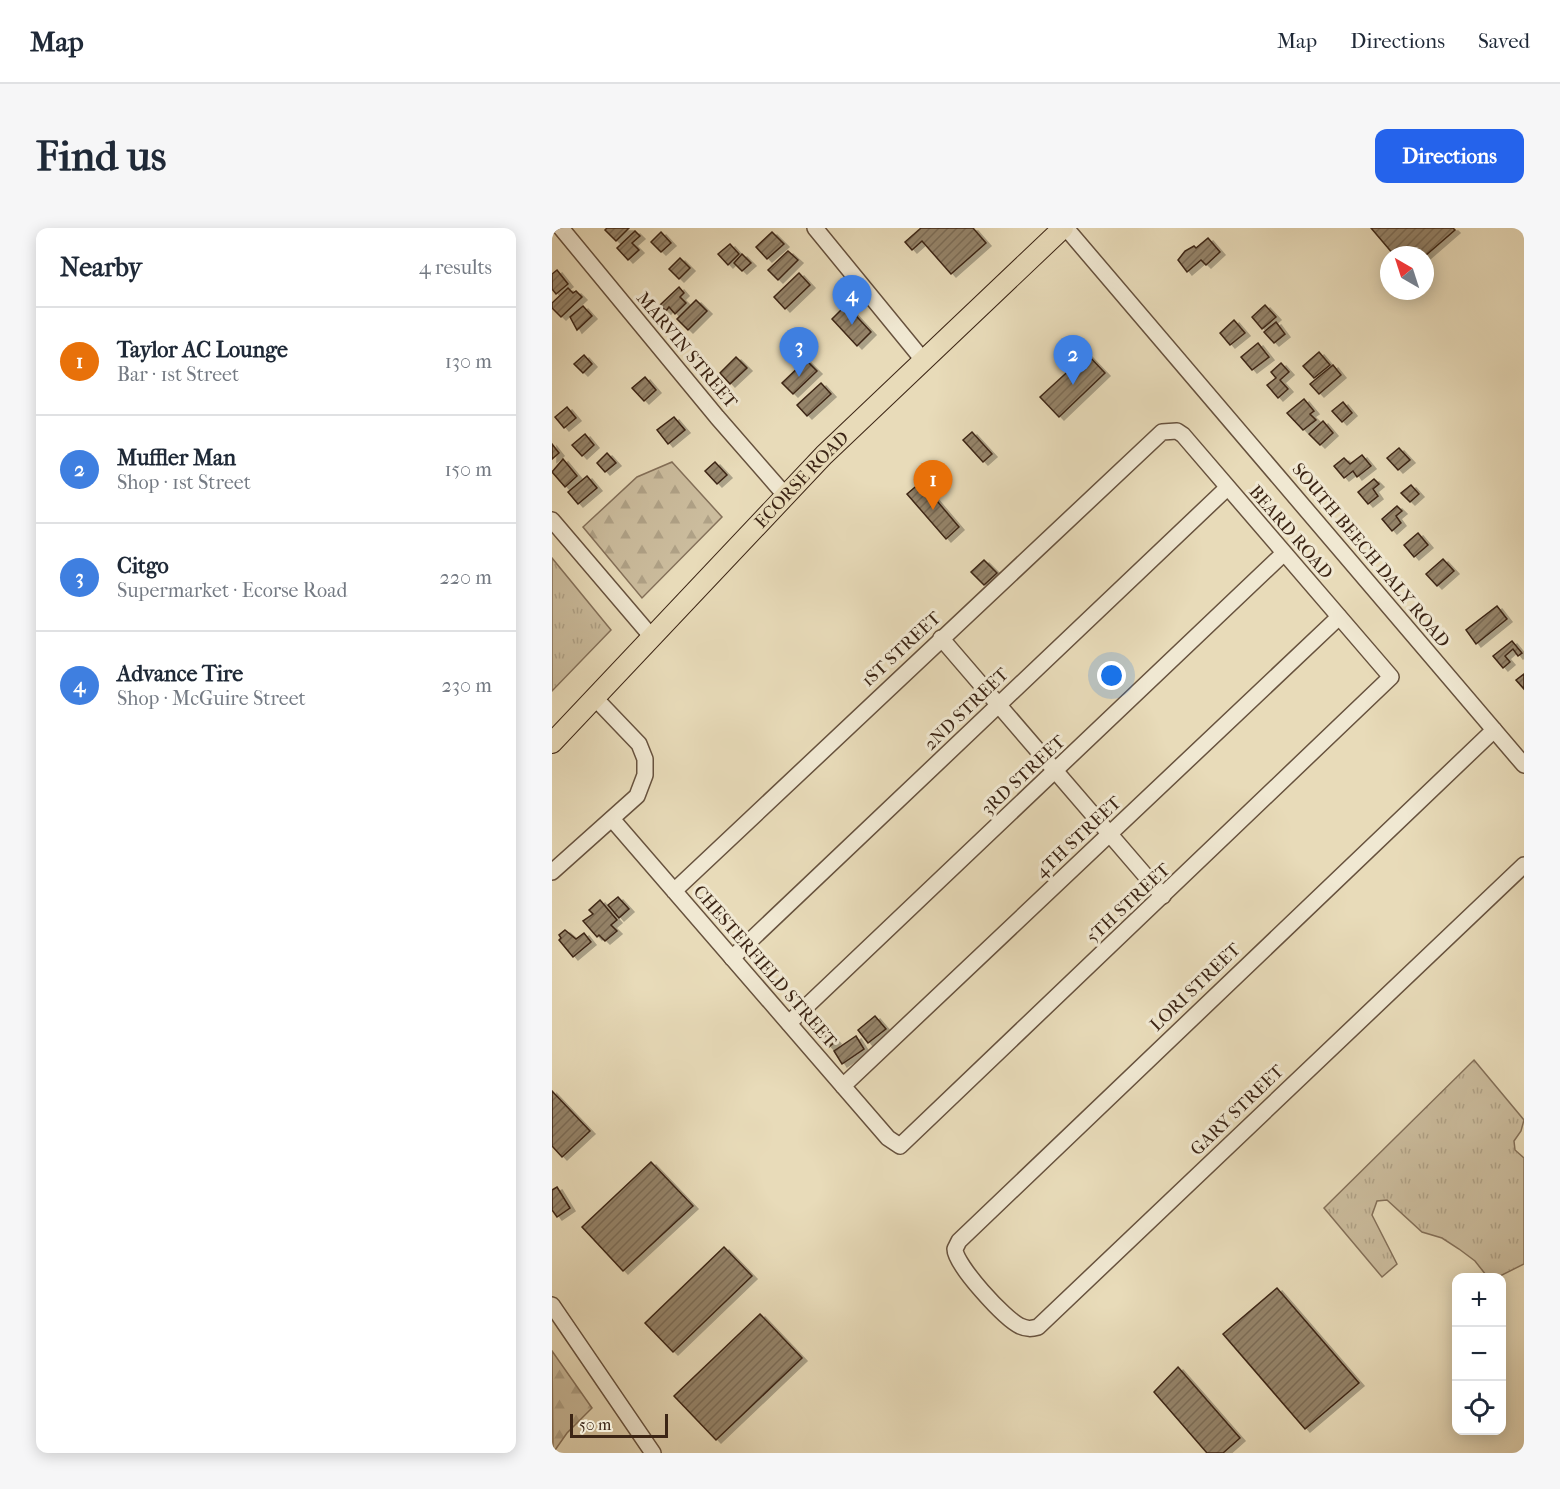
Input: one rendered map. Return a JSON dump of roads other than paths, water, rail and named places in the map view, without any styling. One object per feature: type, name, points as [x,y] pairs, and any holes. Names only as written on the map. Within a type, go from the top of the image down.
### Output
[{"type":"main road","name":"ECORSE ROAD","points":[[552,743],[785,495],[923,360],[1065,228]]},
{"type":"street","name":"MARVIN STREET","points":[[561,228],[717,417],[785,495]]},
{"type":"street","points":[[815,228],[923,360]]},
{"type":"street","name":"SOUTH BEECH DALY ROAD","points":[[1065,228],[1524,765]]},
{"type":"street","name":"BEARD ROAD","points":[[1155,436],[1170,430],[1183,435],[1391,677]]},
{"type":"street","name":"1ST STREET","points":[[674,891],[1155,436]]},
{"type":"street","name":"2ND STREET","points":[[732,958],[1227,488]]},
{"type":"street","points":[[552,520],[651,636]]},
{"type":"street","name":"3RD STREET","points":[[789,1023],[1283,554]]},
{"type":"street","name":"4TH STREET","points":[[843,1086],[1339,616]]},
{"type":"street","points":[[941,638],[1163,896]]},
{"type":"street","name":"5TH STREET","points":[[888,1138],[900,1146],[1391,677]]},
{"type":"street","points":[[552,872],[637,796],[645,776],[645,759],[639,744],[594,697]]},
{"type":"street","name":"LORI STREET","points":[[975,1281],[955,1254],[959,1241],[1494,730]]},
{"type":"street","name":"CHESTERFIELD STREET","points":[[612,819],[888,1138]]},
{"type":"street","name":"GARY STREET","points":[[975,1281],[1015,1323],[1030,1329],[1038,1327],[1524,865]]},
{"type":"street","points":[[552,1305],[653,1453]]},
{"type":"place","name":"Advance Tire","points":[[852,325]]},
{"type":"place","name":"Citgo","points":[[799,377]]},
{"type":"place","name":"Muffler Man","points":[[1073,385]]},
{"type":"place","name":"Taylor AC Lounge","points":[[933,510]]}]
